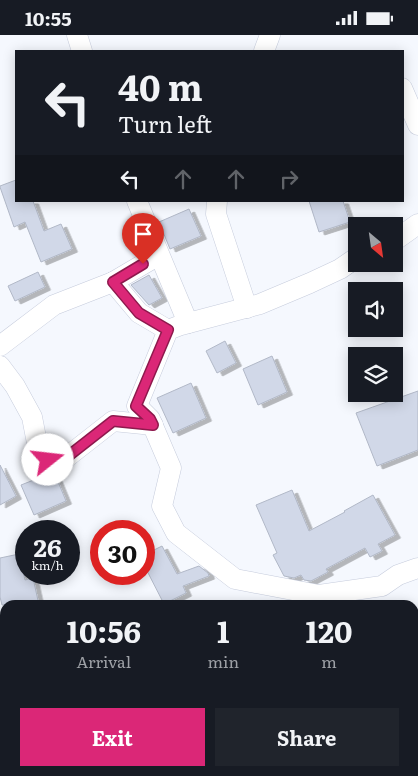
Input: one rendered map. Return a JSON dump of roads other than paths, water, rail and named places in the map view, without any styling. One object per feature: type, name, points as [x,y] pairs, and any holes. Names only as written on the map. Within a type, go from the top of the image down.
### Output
[{"type":"street","points":[[77,35],[82,50]]},
{"type":"street","points":[[264,50],[270,35]]},
{"type":"street","points":[[404,93],[418,125]]},
{"type":"street","points":[[137,202],[188,323]]},
{"type":"street","points":[[217,202],[216,214],[247,308]]},
{"type":"street","points":[[403,235],[418,224]]},
{"type":"street","points":[[0,346],[54,305],[113,282],[158,255]]},
{"type":"street","points":[[348,264],[310,283],[247,308],[168,330],[136,406],[150,419],[171,468],[162,506],[176,533],[236,579],[319,595],[382,586],[398,575],[418,568]]},
{"type":"street","points":[[113,282],[139,313],[168,330]]},
{"type":"street","points":[[0,366],[15,386],[32,417],[37,443],[48,460],[67,457],[113,421],[153,425]]}]
